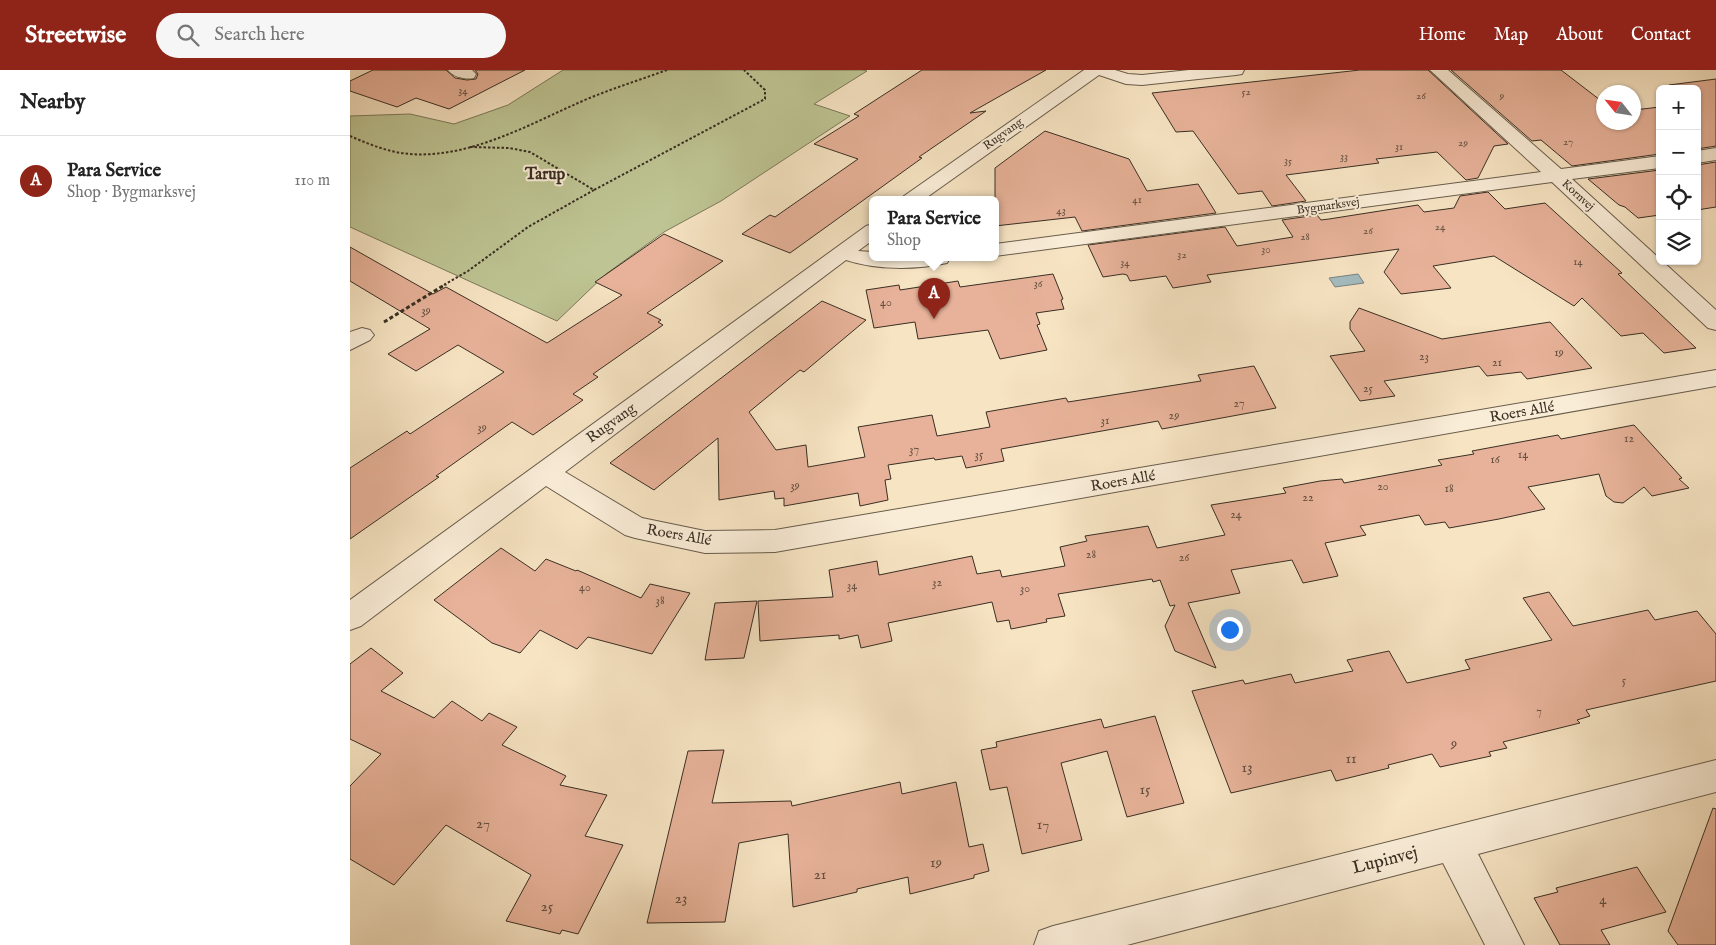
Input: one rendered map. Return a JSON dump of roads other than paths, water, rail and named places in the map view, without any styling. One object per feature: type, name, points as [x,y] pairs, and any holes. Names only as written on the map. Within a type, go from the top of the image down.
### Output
[{"type":"street","points":[[1098,70],[1126,79],[1142,80],[1236,70]]},
{"type":"street","name":"Rugvang","points":[[918,196],[1079,80],[1098,70]]},
{"type":"street","name":"Kornvej","points":[[1438,70],[1557,176],[1716,323]]},
{"type":"street","points":[[1701,156],[1716,154]]},
{"type":"street","name":"Bygmarksvej","points":[[999,249],[1656,163]]},
{"type":"street","name":"Rugvang","points":[[350,617],[869,233]]},
{"type":"street","points":[[842,253],[869,258]]},
{"type":"street","points":[[895,261],[913,261]]},
{"type":"street","name":"Roers Allé","points":[[544,472],[635,527],[705,542],[775,541],[1716,378]]},
{"type":"street","name":"Lupinvej","points":[[1053,945],[1716,776]]},
{"type":"street","points":[[1452,844],[1505,945]]},
{"type":"water","points":[[1358,274],[1364,283],[1335,287],[1329,278]]},
{"type":"place","name":"Para Service","points":[[934,319]]},
{"type":"district","name":"Tarup","points":[[545,175]]}]
